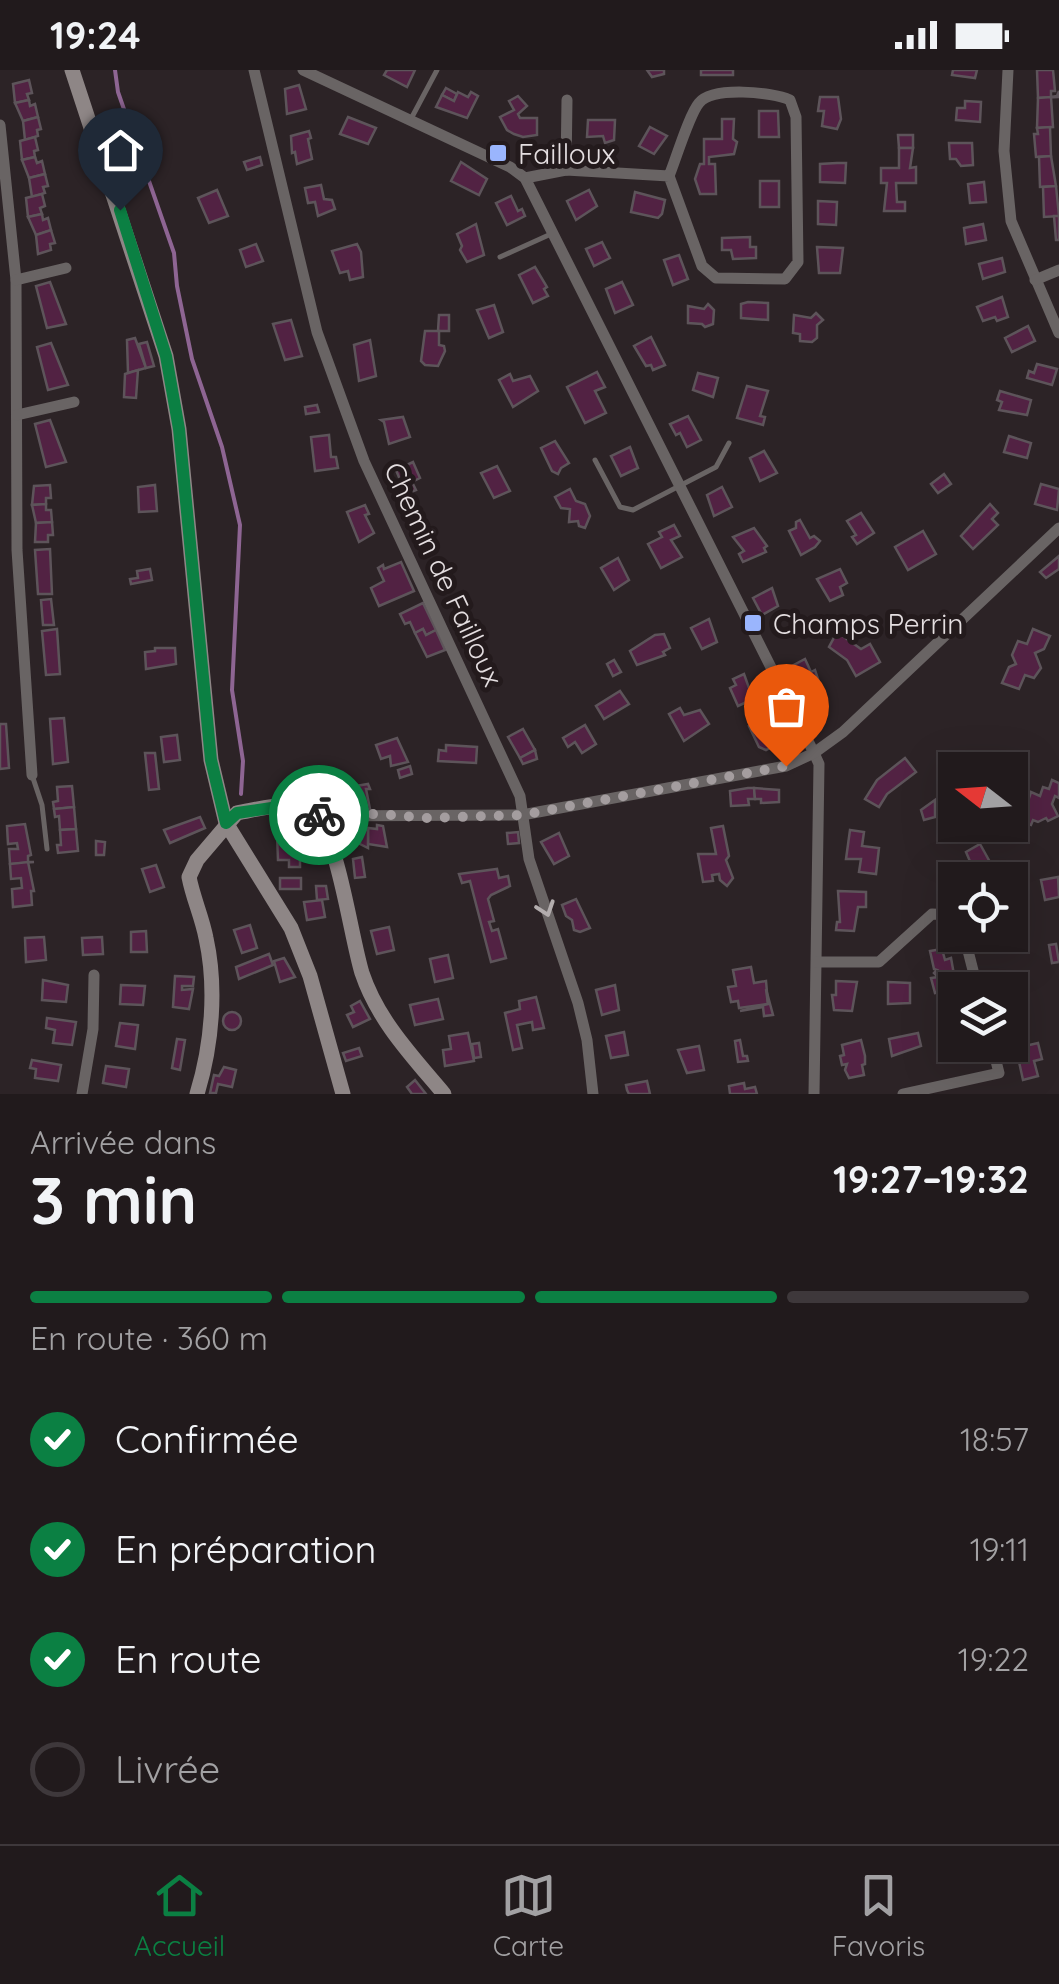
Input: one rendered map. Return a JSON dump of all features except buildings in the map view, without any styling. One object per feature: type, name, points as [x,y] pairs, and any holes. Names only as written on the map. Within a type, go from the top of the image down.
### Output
[{"type":"main road","points":[[72,70],[166,356],[179,429],[211,760],[226,823],[291,928],[310,976],[343,1094]]},
{"type":"main road","points":[[197,1094],[206,1064],[212,979],[206,936],[189,877],[197,860],[237,813],[292,805],[316,816],[329,840],[362,974],[375,1005],[444,1094]]},
{"type":"street","name":"Chemin de Failloux","points":[[254,70],[317,332],[364,461],[520,796],[528,859],[578,1003],[593,1094]]},
{"type":"street","points":[[304,70],[510,167],[525,178],[814,753],[818,764],[814,1094]]},
{"type":"street","points":[[1008,70],[1004,151],[1011,222],[1059,333]]},
{"type":"street","points":[[774,93],[790,100],[796,117],[798,262],[785,279],[716,278],[702,266],[669,176],[700,102],[714,94],[774,93]]},
{"type":"street","points":[[566,170],[567,100]]},
{"type":"street","points":[[0,126],[16,280],[18,550],[32,775]]},
{"type":"street","points":[[525,178],[566,170],[669,176]]},
{"type":"street","points":[[16,280],[66,268]]},
{"type":"street","points":[[1034,280],[1059,270]]},
{"type":"street","points":[[17,415],[74,402]]},
{"type":"street","points":[[316,816],[522,815],[786,766],[814,753],[843,732],[1059,528]]},
{"type":"street","points":[[817,962],[880,962],[932,914],[938,914]]},
{"type":"street","points":[[82,1094],[93,1029],[94,975]]},
{"type":"street","points":[[903,1094],[999,1073],[996,1062]]},
{"type":"lane","points":[[410,120],[437,70]]},
{"type":"lane","points":[[500,257],[554,233]]},
{"type":"lane","points":[[595,460],[620,507],[633,510],[716,467],[729,442]]},
{"type":"lane","points":[[32,775],[42,804],[47,849]]},
{"type":"waterway","points":[[115,70],[118,92],[174,253],[192,359],[222,447],[240,525],[232,690],[243,761],[241,794]]},
{"type":"way so far","points":[[319,815],[522,815],[786,766]]},
{"type":"place","name":"Failloux","points":[[498,153]]},
{"type":"place","name":"Champs Perrin","points":[[753,623]]},
{"type":"route","points":[[120,210],[166,356],[179,429],[211,760],[226,823],[237,813],[292,805],[319,815]]}]
